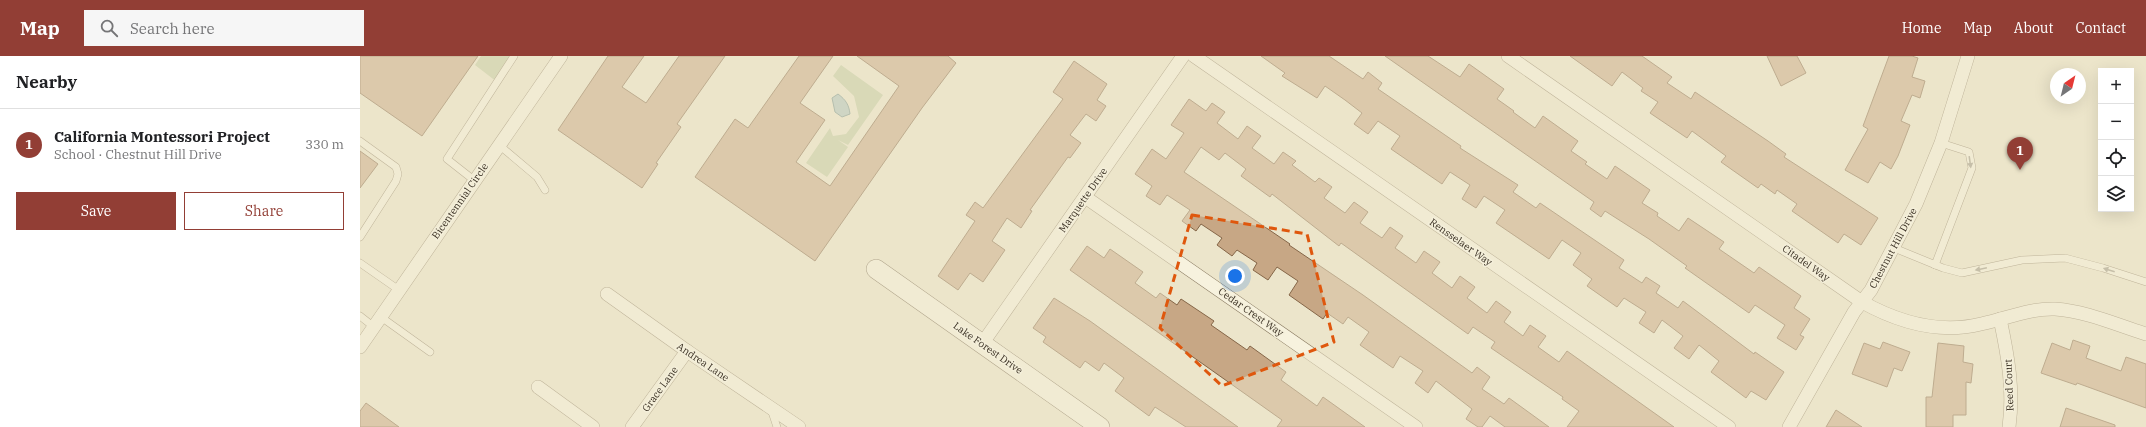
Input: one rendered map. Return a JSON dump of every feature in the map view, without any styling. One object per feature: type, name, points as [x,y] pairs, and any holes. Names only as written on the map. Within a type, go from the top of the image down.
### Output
[{"type":"street","name":"Bicentennial Circle","points":[[360,347],[561,56]]},
{"type":"street","name":"Marquette Drive","points":[[982,344],[1183,56]]},
{"type":"street","name":"Rensselaer Way","points":[[1194,56],[1729,427]]},
{"type":"street","name":"Citadel Way","points":[[1508,56],[1862,302],[1880,312],[1903,321],[1930,327],[1961,327],[2034,310],[2055,309],[2076,312],[2146,334]]},
{"type":"street","name":"Chestnut Hill Drive","points":[[1789,427],[1854,312],[1871,290],[1916,204],[1942,143],[1968,56]]},
{"type":"street","name":"Cedar Crest Way","points":[[1086,197],[1416,427]]},
{"type":"street","name":"Lake Forest Drive","points":[[876,269],[1100,427]]},
{"type":"street","name":"Andrea Lane","points":[[608,294],[687,351],[799,427]]},
{"type":"street","name":"Reed Court","points":[[2000,319],[2009,359],[2011,383],[2008,427]]},
{"type":"street","name":"Grace Lane","points":[[632,427],[687,351]]},
{"type":"street","points":[[538,386],[593,427]]},
{"type":"lane","points":[[475,181],[447,159],[514,56]]},
{"type":"lane","points":[[360,141],[396,167],[398,174],[396,181],[360,237]]},
{"type":"lane","points":[[1935,265],[1972,168],[1969,152],[1942,143]]},
{"type":"lane","points":[[499,145],[537,177],[545,190]]},
{"type":"lane","points":[[1894,248],[1935,265],[1962,273],[2022,260],[2065,258],[2104,268],[2146,282]]},
{"type":"lane","points":[[360,263],[399,290]]},
{"type":"lane","points":[[360,316],[378,322],[430,352]]},
{"type":"lane","points":[[770,407],[777,427]]},
{"type":"highlighted area","points":[[1192,215],[1307,234],[1334,342],[1222,386],[1160,328]]},
{"type":"green space","points":[[481,56],[510,56],[497,82],[475,65]]},
{"type":"green space","points":[[841,65],[883,95],[848,145],[838,140],[848,147],[827,177],[806,163],[830,128],[833,136],[846,134],[859,117],[854,96],[833,76]]},
{"type":"water","points":[[838,94],[847,103],[850,111],[850,114],[842,117],[835,112],[832,98]]},
{"type":"building","points":[[360,56],[478,56],[422,136],[360,93]]},
{"type":"building","points":[[608,56],[644,56],[622,87],[646,103],[679,56],[725,56],[677,124],[681,127],[656,163],[658,164],[642,188],[558,130]]},
{"type":"building","points":[[799,56],[833,56],[800,103],[825,120],[796,162],[830,186],[899,86],[857,56],[948,56],[956,63],[922,108],[815,261],[695,177],[735,119],[748,128]]},
{"type":"building","points":[[1261,56],[1329,56],[1363,79],[1368,72],[1382,83],[1378,89],[1461,146],[1460,148],[1518,185],[1513,192],[1536,208],[1540,203],[1624,260],[1619,268],[1642,283],[1646,277],[1660,286],[1656,293],[1678,308],[1683,301],[1754,354],[1755,352],[1784,372],[1766,400],[1751,391],[1746,398],[1711,372],[1719,361],[1699,345],[1689,359],[1674,348],[1683,336],[1662,320],[1654,333],[1639,323],[1646,312],[1624,298],[1617,307],[1587,286],[1592,279],[1573,265],[1581,253],[1562,240],[1549,259],[1496,223],[1505,210],[1484,196],[1476,208],[1462,199],[1470,185],[1450,172],[1442,184],[1391,149],[1400,136],[1378,121],[1368,134],[1354,124],[1362,113],[1345,100],[1325,86],[1317,98],[1282,76],[1285,73]]},
{"type":"building","points":[[1385,56],[1428,56],[1460,77],[1469,64],[1504,89],[1497,99],[1535,128],[1543,116],[1578,141],[1571,151],[1587,162],[1585,164],[1607,179],[1615,166],[1650,190],[1642,203],[1658,213],[1657,216],[1679,231],[1688,218],[1724,242],[1719,249],[1754,273],[1759,267],[1801,296],[1794,308],[1810,319],[1800,335],[1804,337],[1796,350],[1777,338],[1785,325],[1755,305],[1749,313],[1685,268],[1687,266],[1649,239],[1605,211],[1601,217],[1590,209],[1594,202]]},
{"type":"building","points":[[1570,56],[1642,56],[1672,77],[1667,83],[1691,99],[1695,92],[1786,154],[1784,157],[1878,218],[1861,245],[1844,234],[1838,243],[1792,211],[1797,204],[1777,190],[1775,194],[1761,184],[1758,188],[1721,162],[1726,156],[1692,131],[1687,138],[1650,113],[1658,102],[1641,91],[1643,88],[1622,72],[1612,86]]},
{"type":"building","points":[[1767,56],[1797,56],[1806,73],[1781,86]]},
{"type":"building","points":[[1889,56],[1912,56],[1918,58],[1912,77],[1925,81],[1920,98],[1912,95],[1901,121],[1910,125],[1898,156],[1891,169],[1880,162],[1868,183],[1845,170],[1868,129],[1863,126]]},
{"type":"building","points":[[1074,61],[1107,84],[1097,100],[1106,106],[1096,121],[1086,114],[1070,135],[1081,143],[1070,158],[1068,157],[1030,210],[1032,211],[1021,228],[1007,218],[992,241],[1005,250],[983,282],[970,273],[958,290],[938,276],[975,221],[966,215],[975,202],[983,208],[1063,99],[1053,92]]},
{"type":"building","points":[[1189,99],[1206,111],[1212,103],[1225,112],[1217,123],[1238,139],[1247,126],[1261,136],[1252,148],[1274,164],[1283,152],[1296,161],[1292,165],[1315,182],[1319,178],[1332,187],[1324,198],[1345,213],[1354,202],[1368,212],[1360,223],[1382,238],[1390,227],[1403,236],[1395,248],[1416,263],[1424,251],[1440,262],[1432,273],[1452,288],[1460,276],[1475,287],[1467,298],[1487,313],[1496,301],[1511,312],[1504,322],[1523,336],[1530,325],[1546,336],[1538,347],[1559,362],[1567,351],[1674,427],[1567,427],[1579,411],[1562,399],[1563,397],[1491,348],[1495,342],[1473,327],[1468,334],[1341,243],[1339,246],[1272,194],[1270,197],[1241,176],[1246,169],[1225,153],[1219,160],[1201,147],[1184,172],[1290,244],[1289,245],[1363,295],[1472,373],[1477,367],[1490,377],[1482,389],[1504,404],[1509,398],[1549,427],[1505,427],[1490,416],[1482,427],[1478,427],[1466,419],[1472,409],[1436,381],[1428,393],[1415,383],[1423,371],[1400,356],[1393,368],[1360,345],[1369,332],[1348,317],[1343,324],[1327,313],[1323,319],[1289,295],[1298,281],[1277,267],[1268,280],[1253,270],[1257,263],[1237,250],[1232,256],[1217,245],[1222,238],[1201,224],[1196,231],[1182,221],[1190,210],[1167,195],[1160,205],[1146,196],[1152,186],[1135,174],[1152,149],[1166,159],[1184,133],[1171,125]]},
{"type":"building","points":[[360,151],[378,164],[360,188]]},
{"type":"building","points":[[1087,246],[1104,258],[1110,249],[1143,272],[1135,283],[1156,298],[1160,293],[1177,305],[1181,299],[1214,321],[1211,325],[1247,350],[1250,346],[1286,372],[1281,380],[1317,406],[1323,397],[1365,427],[1277,427],[1282,420],[1070,270]]},
{"type":"building","points":[[1054,298],[1090,321],[1238,427],[1186,427],[1155,407],[1149,416],[1115,391],[1124,378],[1104,363],[1099,371],[1085,361],[1080,368],[1043,342],[1046,337],[1033,328]]},
{"type":"building","points":[[2073,340],[2090,346],[2086,358],[2121,371],[2126,357],[2146,364],[2146,408],[2077,383],[2076,385],[2041,373],[2052,343],[2070,350]]},
{"type":"building","points":[[1883,342],[1910,352],[1902,371],[1894,368],[1887,387],[1852,374],[1864,343],[1880,349]]},
{"type":"building","points":[[1938,343],[1964,346],[1963,362],[1973,364],[1971,383],[1966,382],[1966,415],[1953,415],[1953,427],[1926,427],[1926,397],[1932,397]]},
{"type":"building","points":[[366,403],[399,427],[360,427],[360,411]]},
{"type":"building","points":[[2066,408],[2115,425],[2115,427],[2060,427]]},
{"type":"building","points":[[1836,410],[1862,427],[1826,427]]},
{"type":"place","name":"California Montessori Project","points":[[2020,170]]}]
